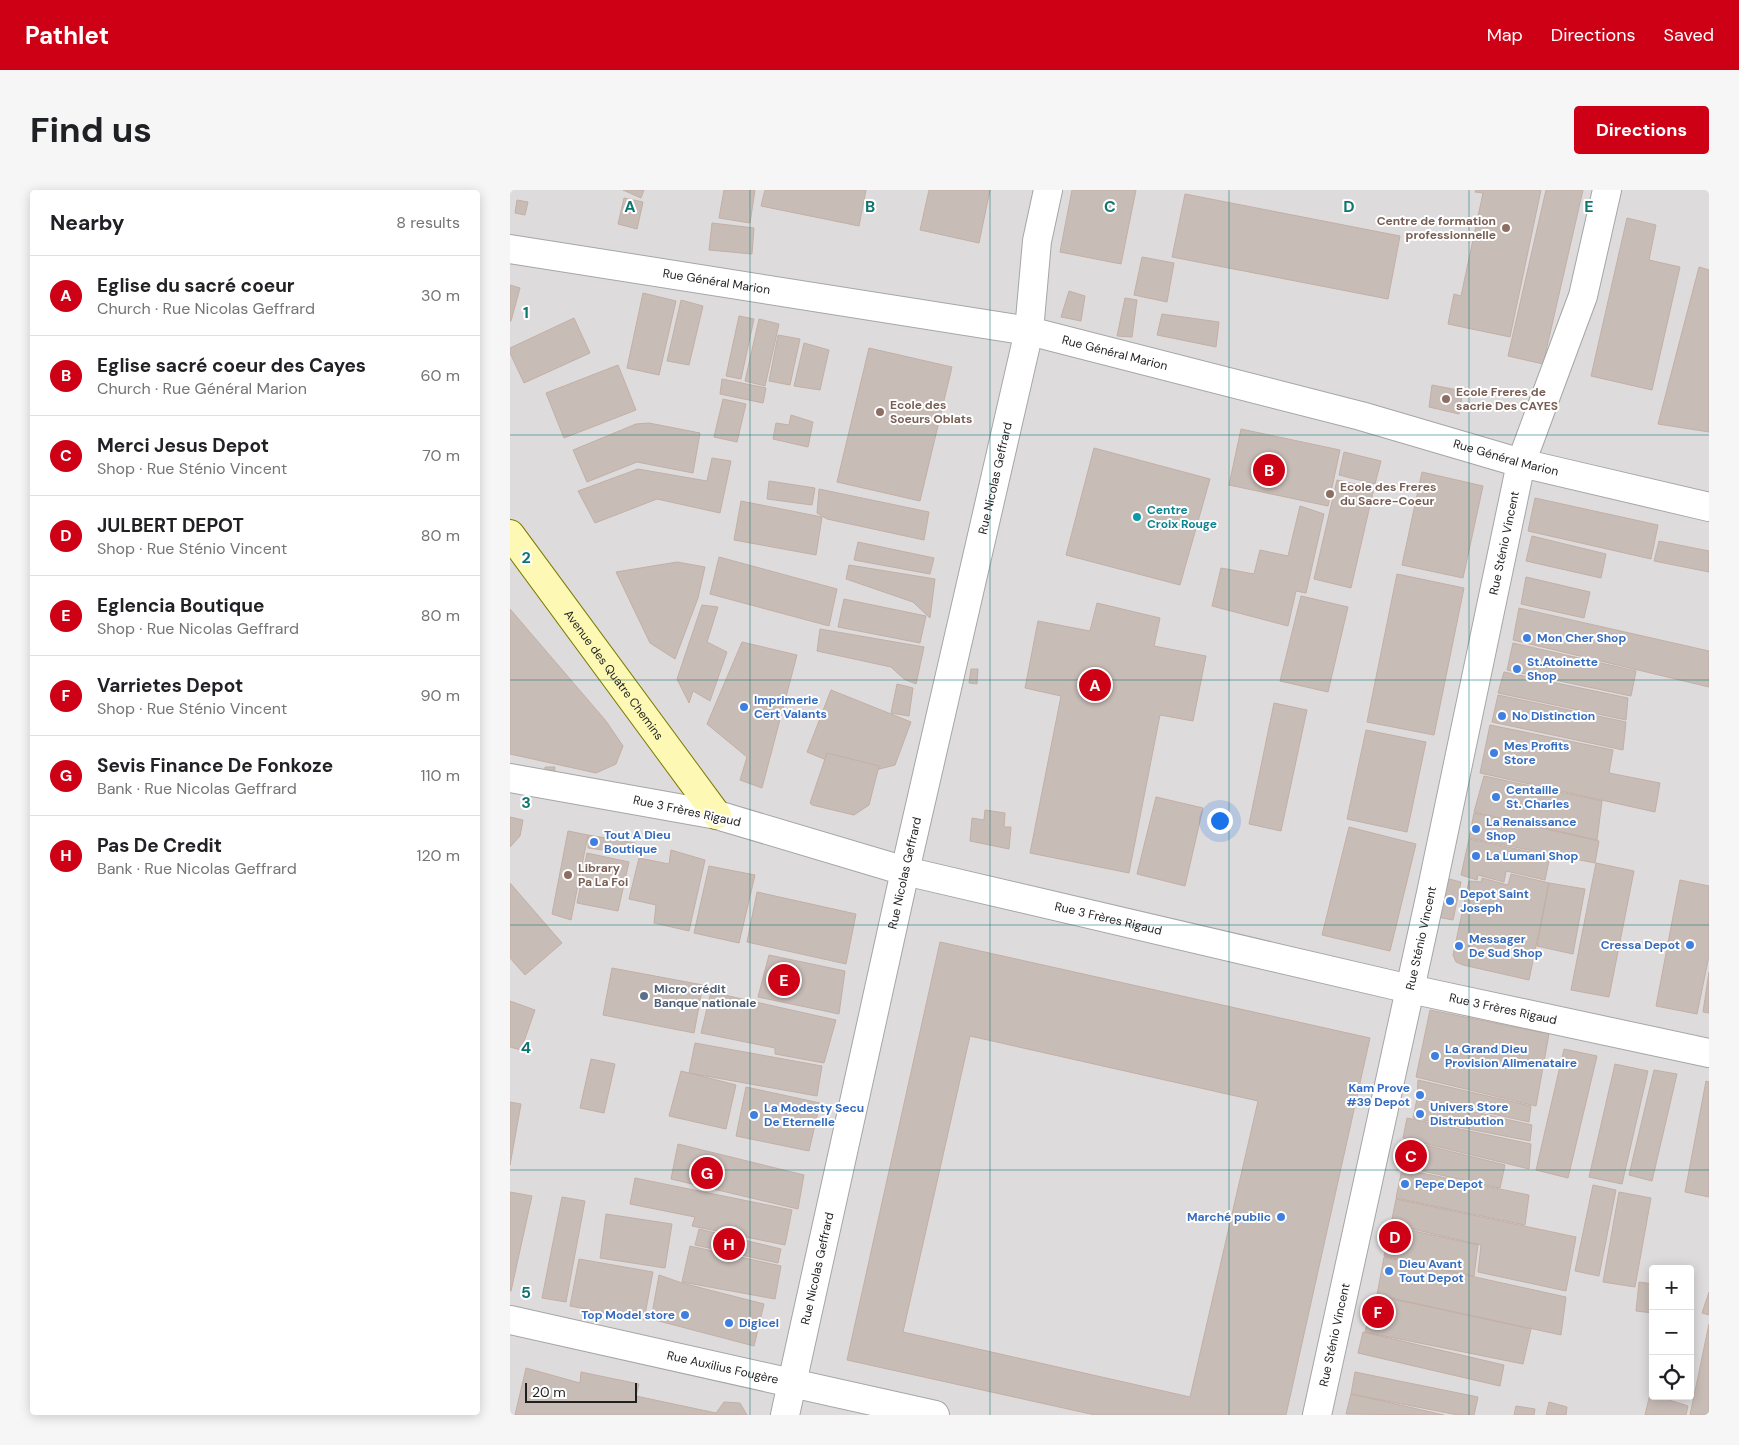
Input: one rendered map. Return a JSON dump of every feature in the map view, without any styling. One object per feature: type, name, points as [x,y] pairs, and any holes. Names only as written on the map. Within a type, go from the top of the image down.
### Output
[{"type":"main road","name":"Avenue des Quatre Chemins","points":[[510,534],[717,815]]},
{"type":"street","name":"Rue Nicolas Geffrard","points":[[785,1415],[905,870],[1029,331],[1037,241],[1048,190]]},
{"type":"street","name":"Rue Sténio Vincent","points":[[1317,1415],[1410,989],[1521,463],[1583,296],[1607,190]]},
{"type":"street","name":"Rue Général Marion","points":[[510,249],[1029,331],[1361,416],[1521,463],[1709,508]]},
{"type":"street","name":"Rue 3 Frères Rigaud","points":[[510,778],[717,815],[905,870],[1410,989],[1709,1054]]},
{"type":"street","name":"Rue Auxilius Fougère","points":[[510,1320],[935,1415]]},
{"type":"shaded area","points":[[510,190],[1709,190],[1709,1415],[510,1415]]},
{"type":"building","points":[[623,190],[644,190],[641,198]]},
{"type":"building","points":[[724,190],[755,190],[750,223],[719,218]]},
{"type":"building","points":[[765,190],[866,190],[859,226],[761,206]]},
{"type":"building","points":[[929,190],[990,190],[979,243],[920,230]]},
{"type":"building","points":[[1072,190],[1136,190],[1121,264],[1060,252]]},
{"type":"building","points":[[1476,190],[1541,190],[1510,337],[1448,324],[1454,294],[1461,296],[1483,193],[1475,192]]},
{"type":"building","points":[[1546,190],[1583,190],[1543,364],[1508,356]]},
{"type":"building","points":[[1185,194],[1400,236],[1388,299],[1172,257]]},
{"type":"building","points":[[624,198],[643,202],[637,229],[618,224]]},
{"type":"building","points":[[517,200],[528,202],[525,215],[515,213]]},
{"type":"building","points":[[1627,218],[1656,225],[1649,260],[1680,267],[1652,390],[1591,376]]},
{"type":"building","points":[[712,223],[754,228],[752,254],[709,250]]},
{"type":"building","points":[[1142,257],[1174,263],[1167,302],[1134,295]]},
{"type":"building","points":[[1699,267],[1709,270],[1709,432],[1658,424]]},
{"type":"building","points":[[510,285],[520,288],[511,321],[510,321]]},
{"type":"building","points":[[1069,291],[1085,296],[1081,321],[1061,317]]},
{"type":"building","points":[[643,293],[676,301],[659,375],[627,368]]},
{"type":"building","points":[[1125,298],[1137,300],[1132,337],[1117,336]]},
{"type":"building","points":[[681,300],[703,306],[689,365],[667,361]]},
{"type":"building","points":[[1162,314],[1219,322],[1216,347],[1157,335]]},
{"type":"building","points":[[739,316],[754,319],[741,379],[726,376]]},
{"type":"building","points":[[574,318],[590,353],[524,383],[510,353],[510,348]]},
{"type":"building","points":[[759,319],[779,324],[765,386],[745,381]]},
{"type":"building","points":[[778,335],[800,339],[790,385],[769,381]]},
{"type":"building","points":[[804,343],[829,350],[820,390],[794,386]]},
{"type":"building","points":[[869,348],[952,367],[920,501],[837,482]]},
{"type":"building","points":[[618,365],[636,410],[564,438],[546,393]]},
{"type":"building","points":[[722,379],[766,388],[763,403],[720,394]]},
{"type":"building","name":"Ecole Freres de sacrie Des CAYES","points":[[1432,385],[1463,391],[1459,414],[1429,407]]},
{"type":"building","points":[[723,399],[746,404],[737,442],[714,437]]},
{"type":"building","points":[[791,415],[813,422],[808,447],[773,439],[776,423],[789,425]]},
{"type":"building","points":[[649,423],[700,433],[693,473],[637,462],[587,482],[573,450],[636,424]]},
{"type":"building","points":[[1241,429],[1340,450],[1328,506],[1229,485]]},
{"type":"building","name":"Centre Croix Rouge","points":[[1094,448],[1210,479],[1180,585],[1066,555]]},
{"type":"building","points":[[1344,452],[1381,461],[1375,484],[1339,475]]},
{"type":"building","points":[[712,458],[731,461],[720,513],[657,499],[595,523],[578,491],[638,469],[707,481]]},
{"type":"building","points":[[1422,472],[1483,486],[1463,578],[1402,565]]},
{"type":"building","points":[[1337,480],[1374,488],[1351,588],[1314,579]]},
{"type":"building","points":[[769,481],[815,488],[812,505],[767,499]]},
{"type":"building","points":[[819,489],[929,512],[924,540],[827,519],[817,513]]},
{"type":"building","points":[[1535,498],[1658,525],[1651,559],[1528,531]]},
{"type":"building","points":[[741,501],[822,517],[816,555],[734,540]]},
{"type":"building","points":[[1300,506],[1324,514],[1306,593],[1296,591],[1288,626],[1212,606],[1221,568],[1254,574],[1260,550],[1288,556]]},
{"type":"building","points":[[1532,536],[1606,554],[1601,578],[1526,561]]},
{"type":"building","points":[[1659,541],[1709,551],[1709,572],[1654,561]]},
{"type":"building","points":[[858,542],[934,558],[930,574],[854,560]]},
{"type":"building","points":[[719,557],[837,589],[829,626],[710,594]]},
{"type":"building","points":[[677,562],[705,567],[698,598],[675,659],[650,643],[616,572]]},
{"type":"building","points":[[849,565],[935,579],[930,618],[913,602],[846,579]]},
{"type":"building","points":[[1397,574],[1464,588],[1434,735],[1367,722]]},
{"type":"building","points":[[1526,577],[1590,592],[1584,618],[1521,604]]},
{"type":"building","points":[[1301,596],[1348,607],[1328,692],[1280,681]]},
{"type":"building","points":[[844,599],[926,616],[920,643],[838,627]]},
{"type":"building","points":[[1097,603],[1160,618],[1154,646],[1206,656],[1193,721],[1160,715],[1129,873],[1030,853],[1061,696],[1025,688],[1038,621],[1090,631]]},
{"type":"building","points":[[702,605],[718,607],[707,642],[727,652],[710,701],[693,691],[689,703],[677,679]]},
{"type":"building","points":[[1519,608],[1709,651],[1709,687],[1513,640]]},
{"type":"building","points":[[510,609],[606,721],[623,746],[616,764],[596,773],[510,754]]},
{"type":"building","points":[[820,629],[924,647],[916,684],[904,679],[891,667],[817,651]]},
{"type":"building","points":[[742,642],[797,655],[762,788],[740,780],[747,757],[707,724]]},
{"type":"building","points":[[1513,643],[1636,671],[1631,696],[1507,670]]},
{"type":"building","points":[[971,669],[978,669],[977,684],[969,683]]},
{"type":"building","points":[[1504,672],[1628,698],[1626,720],[1498,693]]},
{"type":"building","points":[[897,684],[913,688],[909,716],[891,713]]},
{"type":"building","points":[[831,690],[911,722],[895,765],[860,774],[807,752]]},
{"type":"building","points":[[1498,695],[1626,722],[1623,750],[1492,722]]},
{"type":"building","points":[[1274,703],[1307,710],[1281,831],[1249,824]]},
{"type":"building","points":[[1490,725],[1613,750],[1609,773],[1660,783],[1655,812],[1480,773]]},
{"type":"building","points":[[1366,730],[1426,742],[1407,832],[1347,819]]},
{"type":"building","points":[[827,753],[879,766],[869,805],[854,815],[810,803]]},
{"type":"building","points":[[545,767],[555,767],[554,778],[545,778]]},
{"type":"building","points":[[1484,776],[1602,801],[1597,840],[1474,812]]},
{"type":"building","points":[[1156,797],[1203,808],[1185,886],[1137,874]]},
{"type":"building","points":[[985,810],[1005,813],[1004,827],[1011,827],[1009,849],[970,841],[972,818],[984,820]]},
{"type":"building","points":[[1474,813],[1599,841],[1595,863],[1469,838]]},
{"type":"building","points":[[510,817],[523,820],[520,836],[510,847]]},
{"type":"building","points":[[1349,827],[1416,844],[1390,951],[1322,935]]},
{"type":"building","points":[[568,831],[588,835],[571,920],[552,914]]},
{"type":"building","points":[[588,835],[635,843],[634,854],[588,848]]},
{"type":"building","points":[[1469,839],[1550,856],[1545,880],[1506,871],[1504,882],[1478,875],[1477,880],[1461,875]]},
{"type":"building","points":[[671,850],[705,860],[689,931],[654,923],[656,905],[629,899],[639,858],[669,864]]},
{"type":"building","points":[[587,853],[629,862],[618,911],[577,903]]},
{"type":"building","points":[[1596,863],[1634,871],[1609,997],[1571,990]]},
{"type":"building","points":[[709,866],[755,875],[739,943],[694,933]]},
{"type":"building","points":[[1511,874],[1549,883],[1529,980],[1463,965],[1456,962],[1453,955],[1469,881],[1481,882],[1482,878],[1508,885]]},
{"type":"building","points":[[1445,878],[1461,882],[1453,920],[1437,917]]},
{"type":"building","points":[[1680,880],[1709,886],[1709,956],[1697,1014],[1656,1006]]},
{"type":"building","points":[[510,883],[562,943],[525,975],[510,958]]},
{"type":"building","points":[[1549,883],[1585,889],[1573,954],[1537,946]]},
{"type":"building","points":[[757,892],[856,914],[846,964],[747,942]]},
{"type":"building","name":"Marché public","points":[[940,942],[1370,1038],[1286,1415],[1095,1415],[847,1360]],"holes":[[[970,1036],[1258,1101],[1190,1397],[903,1332]]]},
{"type":"building","points":[[769,955],[845,971],[839,1014],[758,997]]},
{"type":"building","points":[[612,968],[703,985],[694,1033],[603,1015]]},
{"type":"building","points":[[1709,972],[1709,1013],[1703,1012]]},
{"type":"building","points":[[711,992],[836,1020],[824,1063],[775,1054],[775,1048],[701,1033]]},
{"type":"building","points":[[510,1001],[535,1010],[521,1050],[510,1047]]},
{"type":"building","points":[[1430,1010],[1549,1034],[1536,1106],[1416,1077]]},
{"type":"building","points":[[695,1043],[822,1066],[817,1096],[689,1073]]},
{"type":"building","points":[[1564,1049],[1597,1056],[1568,1178],[1536,1170]]},
{"type":"building","points":[[591,1059],[615,1064],[604,1113],[580,1108]]},
{"type":"building","points":[[1615,1064],[1648,1071],[1622,1184],[1589,1177]]},
{"type":"building","points":[[1654,1070],[1677,1074],[1652,1181],[1629,1175]]},
{"type":"building","points":[[681,1071],[736,1085],[726,1129],[669,1116]]},
{"type":"building","points":[[1418,1080],[1531,1106],[1529,1122],[1417,1097]]},
{"type":"building","points":[[1706,1081],[1709,1082],[1709,1197],[1685,1192]]},
{"type":"building","points":[[746,1087],[820,1103],[809,1151],[736,1136]]},
{"type":"building","points":[[1417,1099],[1532,1125],[1530,1141],[1413,1118]]},
{"type":"building","points":[[510,1102],[521,1104],[510,1165]]},
{"type":"building","points":[[1407,1118],[1531,1144],[1529,1169],[1403,1138]]},
{"type":"building","points":[[1409,1141],[1505,1165],[1500,1188],[1404,1167]]},
{"type":"building","points":[[678,1144],[804,1175],[798,1209],[671,1179]]},
{"type":"building","points":[[1402,1169],[1529,1195],[1525,1225],[1396,1198]]},
{"type":"building","points":[[635,1178],[792,1210],[785,1245],[692,1226],[695,1217],[630,1204]]},
{"type":"building","points":[[1593,1185],[1616,1190],[1599,1276],[1575,1271]]},
{"type":"building","points":[[510,1192],[532,1196],[511,1291],[510,1291]]},
{"type":"building","points":[[1619,1192],[1651,1198],[1635,1287],[1603,1282]]},
{"type":"building","points":[[562,1197],[585,1201],[566,1302],[542,1298]]},
{"type":"building","points":[[1396,1199],[1576,1237],[1566,1291],[1478,1272],[1481,1245],[1391,1224]]},
{"type":"building","points":[[606,1214],[672,1224],[665,1268],[600,1258]]},
{"type":"building","points":[[1391,1226],[1478,1245],[1474,1276],[1384,1256]]},
{"type":"building","points":[[699,1229],[781,1249],[778,1263],[695,1245]]},
{"type":"building","points":[[690,1246],[781,1266],[775,1299],[682,1282]]},
{"type":"building","points":[[1384,1257],[1566,1297],[1561,1335],[1377,1295]]},
{"type":"building","points":[[579,1259],[653,1272],[644,1320],[570,1306]]},
{"type":"building","points":[[659,1275],[682,1283],[764,1304],[754,1346],[651,1319]]},
{"type":"building","points":[[1639,1282],[1649,1283],[1649,1313],[1636,1311]]},
{"type":"building","points":[[1709,1292],[1709,1315],[1702,1313]]},
{"type":"building","points":[[1374,1295],[1531,1329],[1523,1364],[1365,1332]]},
{"type":"building","points":[[1709,1324],[1709,1415],[1690,1415]]},
{"type":"building","points":[[1363,1332],[1504,1365],[1500,1386],[1358,1353]]},
{"type":"building","points":[[526,1368],[580,1383],[581,1372],[639,1384],[636,1396],[716,1413],[724,1402],[740,1403],[747,1415],[515,1415]]},
{"type":"building","points":[[1355,1372],[1478,1397],[1474,1415],[1458,1415],[1351,1394]]},
{"type":"building","points":[[1351,1394],[1444,1415],[1346,1414]]},
{"type":"building","points":[[1649,1398],[1649,1400],[1669,1400],[1688,1406],[1686,1415],[1645,1415]]},
{"type":"building","points":[[1549,1402],[1567,1407],[1566,1415],[1546,1415]]},
{"type":"building","points":[[1516,1406],[1535,1409],[1534,1415],[1514,1415]]},
{"type":"place","name":"Centre de formation professionnelle","points":[[1506,228]]},
{"type":"place","name":"Ecole Freres de sacrie Des CAYES","points":[[1446,399]]},
{"type":"place","name":"Ecole des Soeurs Oblats","points":[[880,412]]},
{"type":"place","name":"Eglise sacré coeur des Cayes","points":[[1269,470]]},
{"type":"place","name":"Ecole des Freres du Sacre-Coeur","points":[[1330,494]]},
{"type":"place","name":"Centre Croix Rouge","points":[[1137,517]]},
{"type":"place","name":"Mon Cher Shop","points":[[1527,638]]},
{"type":"place","name":"St.Atoinette Shop","points":[[1517,669]]},
{"type":"place","name":"Eglise du sacré coeur","points":[[1095,685]]},
{"type":"place","name":"Imprimerie Cert Valants","points":[[744,707]]},
{"type":"place","name":"No Distinction","points":[[1502,716]]},
{"type":"place","name":"Mes Profits Store","points":[[1494,753]]},
{"type":"place","name":"Centaille St. Charles","points":[[1496,797]]},
{"type":"place","name":"La Renaissance Shop","points":[[1476,829]]},
{"type":"place","name":"Tout A Dieu Boutique","points":[[594,842]]},
{"type":"place","name":"La Lumani Shop","points":[[1476,856]]},
{"type":"place","name":"Library Pa La Foi","points":[[568,875]]},
{"type":"place","name":"Depot Saint Joseph","points":[[1450,901]]},
{"type":"place","name":"Cressa Depot","points":[[1690,945]]},
{"type":"place","name":"Messager De Sud Shop","points":[[1459,946]]},
{"type":"place","name":"Eglencia Boutique","points":[[784,980]]},
{"type":"place","name":"Micro crédit Banque nationale","points":[[644,996]]},
{"type":"place","name":"La Grand Dieu Provision Alimenataire","points":[[1435,1056]]},
{"type":"place","name":"Kam Prove #39 Depot","points":[[1420,1095]]},
{"type":"place","name":"Univers Store Distrubution","points":[[1420,1114]]},
{"type":"place","name":"La Modesty Secu De Eternelle","points":[[754,1115]]},
{"type":"place","name":"Merci Jesus Depot","points":[[1411,1156]]},
{"type":"place","name":"Sevis Finance De Fonkoze","points":[[707,1173]]},
{"type":"place","name":"Pepe Depot","points":[[1405,1184]]},
{"type":"place","name":"Marché public","points":[[1281,1217]]},
{"type":"place","name":"JULBERT DEPOT","points":[[1395,1237]]},
{"type":"place","name":"Pas De Credit","points":[[729,1244]]},
{"type":"place","name":"Dieu Avant Tout Depot","points":[[1389,1271]]},
{"type":"place","name":"Varrietes Depot","points":[[1378,1312]]},
{"type":"place","name":"Top Model store","points":[[685,1315]]},
{"type":"place","name":"Digicel","points":[[729,1323]]}]
